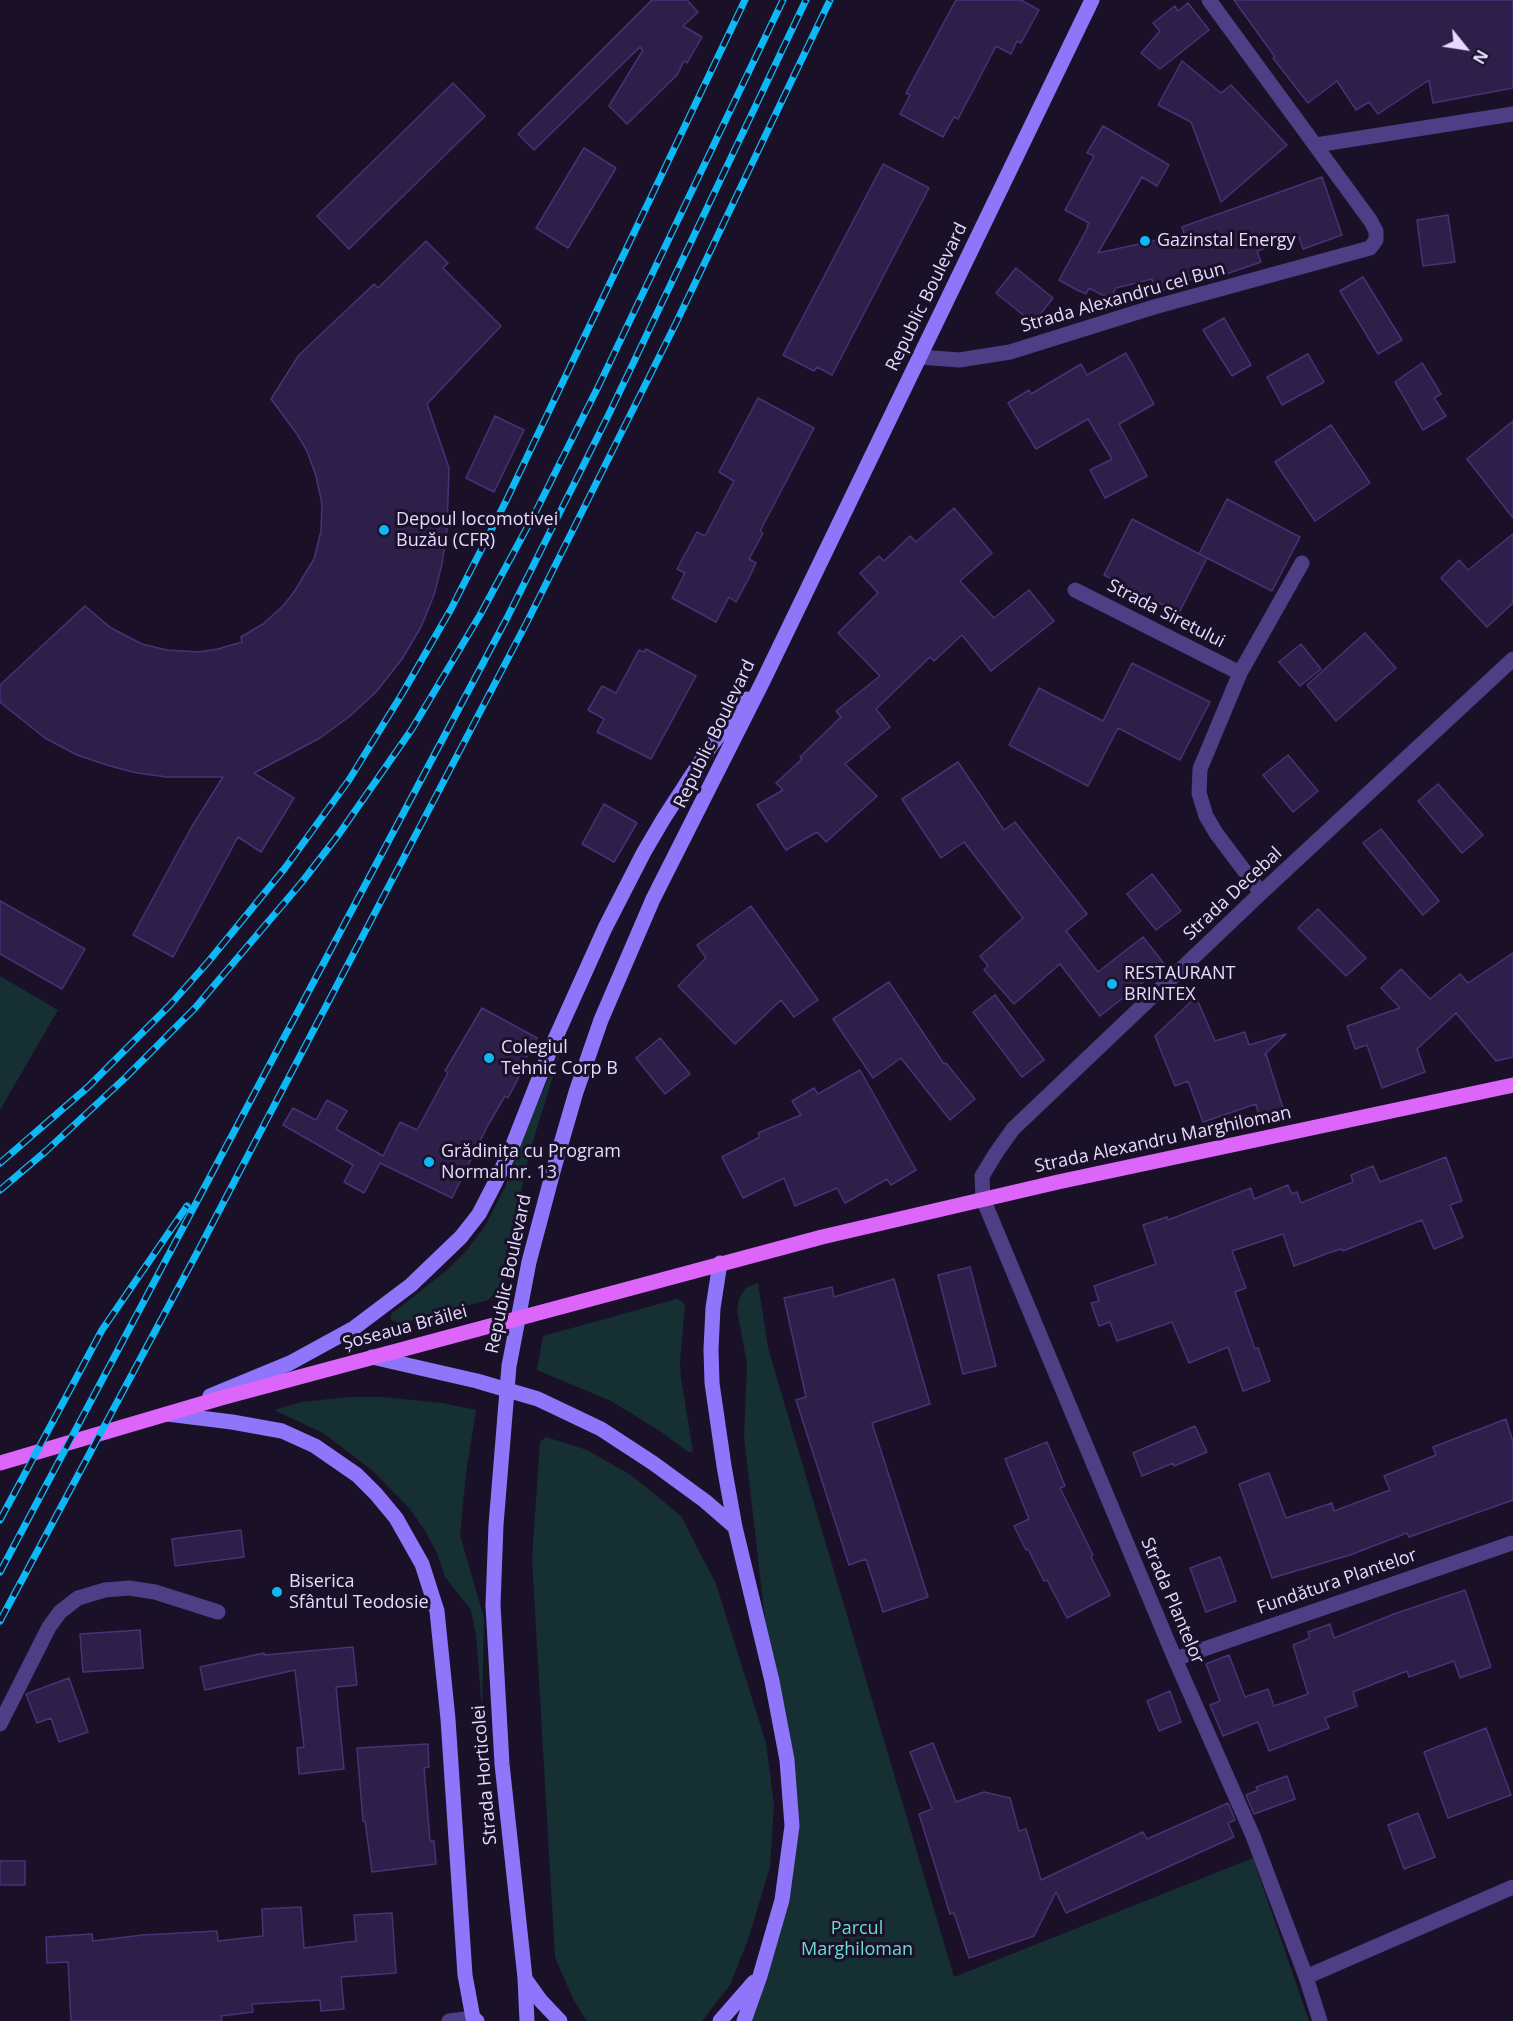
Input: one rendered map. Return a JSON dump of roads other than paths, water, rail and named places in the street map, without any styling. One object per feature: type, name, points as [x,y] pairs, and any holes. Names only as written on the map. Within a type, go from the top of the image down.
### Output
[{"type":"main road","name":"Republic Boulevard","points":[[496,1525],[511,1354],[529,1262],[576,1092],[601,1020],[653,899],[763,681],[1092,0]]},
{"type":"main road","points":[[164,1414],[290,1363],[354,1328],[411,1285],[461,1237],[479,1214],[495,1183],[512,1147],[556,1037],[605,928],[644,852],[710,747],[763,681]]},
{"type":"main road","name":"Strada Alexandru Marghiloman","points":[[822,1237],[983,1199],[1513,1085]]},
{"type":"main road","name":"Șoseaua Brăilei","points":[[0,1463],[221,1398],[822,1237]]},
{"type":"main road","points":[[720,1263],[713,1308],[712,1383],[735,1527],[772,1681],[787,1760],[792,1826],[782,1900],[744,2021]]},
{"type":"main road","points":[[372,1357],[477,1381],[538,1399],[601,1429],[705,1501],[735,1527]]},
{"type":"main road","points":[[164,1414],[282,1431],[315,1446],[357,1475],[376,1494],[396,1518],[422,1564],[437,1611],[458,1850],[465,1975],[475,2019]]},
{"type":"main road","name":"Strada Horticolei","points":[[496,1525],[494,1605],[497,1686],[502,1764],[525,1978],[527,2021]]},
{"type":"main road","points":[[720,2021],[760,1976]]},
{"type":"main road","points":[[525,1978],[541,2001],[560,2021]]},
{"type":"street","points":[[1209,0],[1316,145],[1513,114]]},
{"type":"street","name":"Strada Alexandru cel Bun","points":[[920,357],[958,360],[1010,352],[1154,307],[1370,248],[1376,240],[1376,231],[1316,145]]},
{"type":"street","points":[[1261,893],[1206,816],[1199,793],[1200,769],[1240,674],[1302,563]]},
{"type":"street","name":"Strada Siretului","points":[[1075,590],[1240,674]]},
{"type":"street","name":"Strada Decebal","points":[[983,1199],[982,1176],[1013,1129],[1261,893],[1513,659]]},
{"type":"street","name":"Strada Plantelor","points":[[983,1199],[1175,1659],[1253,1836],[1320,2021]]},
{"type":"street","name":"Fundătura Plantelor","points":[[1175,1659],[1512,1542]]},
{"type":"street","points":[[0,1724],[49,1627],[60,1612],[78,1598],[105,1590],[129,1588],[155,1592],[218,1612]]},
{"type":"street","points":[[1305,1977],[1513,1887]]},
{"type":"street","points":[[449,2021],[475,2019]]},
{"type":"railway","points":[[0,1163],[88,1087],[170,1005],[285,868],[349,780],[451,609],[507,499],[745,0]]},
{"type":"railway","points":[[0,1190],[125,1078],[195,1008],[302,882],[339,834],[412,729],[480,615],[536,511],[600,383],[783,0]]},
{"type":"railway","points":[[0,1572],[507,618],[609,414],[806,0]]},
{"type":"railway","points":[[0,1621],[198,1251],[527,622],[676,323],[830,0]]},
{"type":"railway","points":[[0,1520],[102,1330],[187,1206]]},
{"type":"place","name":"Gazinstal Energy","points":[[1145,241]]},
{"type":"place","name":"Depoul locomotivei Buzău (CFR)","points":[[384,530]]},
{"type":"place","name":"RESTAURANT BRINTEX","points":[[1112,984]]},
{"type":"place","name":"Colegiul Tehnic Corp B","points":[[489,1058]]},
{"type":"place","name":"Grădinița cu Program Normal nr. 13","points":[[429,1162]]},
{"type":"place","name":"Biserica Sfântul Teodosie","points":[[277,1592]]},
{"type":"park label","name":"Parcul Marghiloman","points":[[857,1939]]}]
